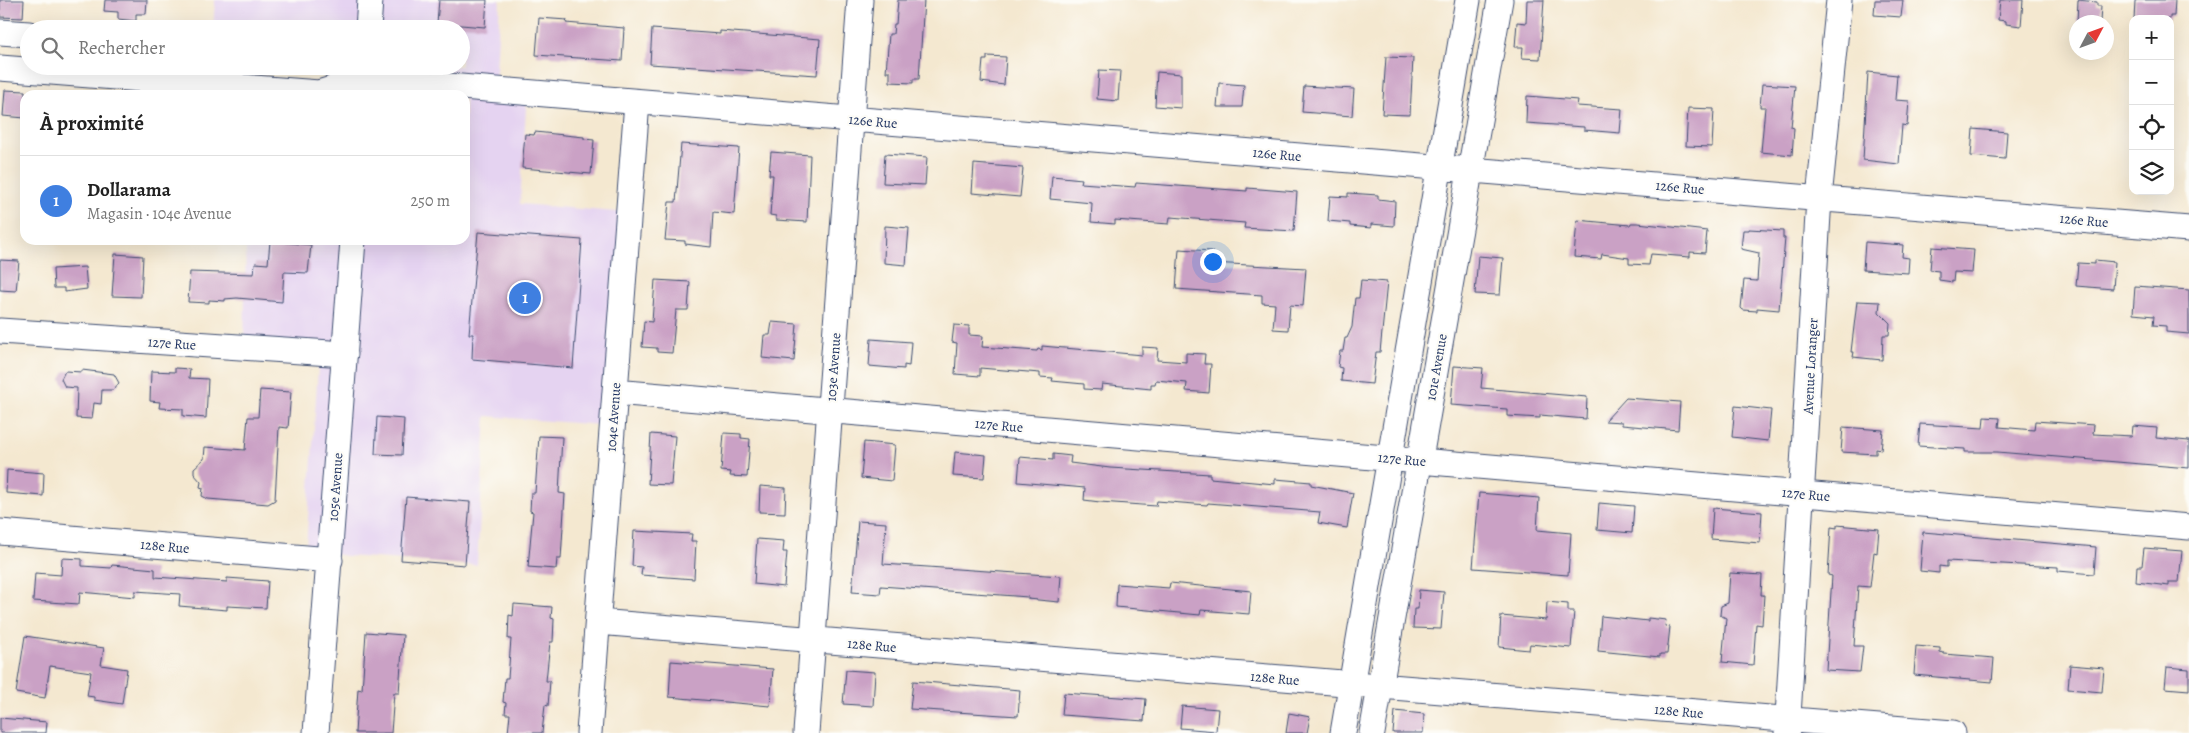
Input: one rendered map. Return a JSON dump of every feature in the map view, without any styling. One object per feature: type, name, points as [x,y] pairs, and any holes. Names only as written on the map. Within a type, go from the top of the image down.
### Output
[{"type":"street","points":[[369,20],[370,0]]},
{"type":"street","name":"103e Avenue","points":[[806,733],[860,0]]},
{"type":"street","points":[[1343,733],[1468,0]]},
{"type":"street","name":"101e Avenue","points":[[1372,733],[1500,0]]},
{"type":"street","name":"Avenue Loranger","points":[[1788,726],[1819,198],[1839,0]]},
{"type":"street","points":[[0,32],[20,33]]},
{"type":"street","name":"126e Rue","points":[[0,68],[20,69]]},
{"type":"street","name":"126e Rue","points":[[202,75],[231,76],[303,90]]},
{"type":"street","name":"126e Rue","points":[[329,90],[364,80],[2189,228]]},
{"type":"street","name":"104e Avenue","points":[[589,733],[637,102]]},
{"type":"street","name":"105e Avenue","points":[[316,733],[353,245]]},
{"type":"street","name":"127e Rue","points":[[0,332],[345,354]]},
{"type":"street","name":"127e Rue","points":[[615,392],[2189,527]]},
{"type":"street","name":"128e Rue","points":[[0,532],[330,560]]},
{"type":"street","name":"128e Rue","points":[[598,622],[1380,686],[1788,726],[1953,733]]},
{"type":"shaded area","points":[[215,0],[500,0],[495,90],[527,93],[520,204],[629,213],[613,426],[486,416],[477,565],[346,556],[306,549],[319,353],[244,347],[246,245],[470,245],[470,90],[363,90],[364,75],[470,75],[470,20],[214,20]]},
{"type":"building","points":[[0,0],[24,0],[23,18],[0,17]]},
{"type":"building","points":[[105,0],[147,0],[146,14],[136,14],[136,20],[118,19],[118,12],[104,11]]},
{"type":"building","points":[[439,0],[487,0],[485,27],[470,26],[470,20],[437,20]]},
{"type":"building","points":[[898,0],[924,0],[919,79],[913,79],[913,83],[890,82],[890,72],[886,72],[889,34],[893,34],[894,24],[896,24]]},
{"type":"building","points":[[1527,0],[1544,0],[1540,59],[1522,58],[1523,47],[1515,47],[1517,22],[1526,23]]},
{"type":"building","points":[[1875,0],[1903,0],[1901,17],[1874,15]]},
{"type":"building","points":[[2000,0],[2023,0],[2021,26],[2006,24],[2006,21],[1998,20]]},
{"type":"building","points":[[2078,0],[2097,2],[2097,6],[2101,6],[2100,15],[2077,15]]},
{"type":"building","points":[[2175,0],[2174,16],[2134,15],[2135,1]]},
{"type":"building","points":[[539,18],[567,20],[566,23],[624,28],[622,61],[536,55]]},
{"type":"building","points":[[652,29],[720,34],[720,31],[820,39],[817,75],[650,64]]},
{"type":"building","points":[[987,56],[1006,57],[1004,85],[981,82],[983,60],[987,60]]},
{"type":"building","points":[[1386,57],[1413,58],[1410,115],[1382,114]]},
{"type":"building","points":[[1099,70],[1120,71],[1118,101],[1097,99]]},
{"type":"building","points":[[1157,72],[1181,74],[1181,108],[1155,106]]},
{"type":"building","points":[[1868,72],[1897,75],[1895,100],[1909,101],[1907,126],[1902,125],[1899,164],[1863,160]]},
{"type":"building","points":[[1219,83],[1244,85],[1242,107],[1217,107]]},
{"type":"building","points":[[1762,84],[1795,86],[1791,127],[1794,128],[1792,155],[1761,152],[1765,107],[1760,107]]},
{"type":"building","points":[[1304,86],[1354,89],[1352,116],[1302,112]]},
{"type":"building","points":[[5,90],[20,91],[20,118],[3,116]]},
{"type":"building","points":[[1527,96],[1578,100],[1577,106],[1622,109],[1620,133],[1584,130],[1584,127],[1526,123]]},
{"type":"building","points":[[1688,108],[1714,109],[1712,147],[1686,146]]},
{"type":"building","points":[[1973,129],[2007,132],[2005,159],[1971,156]]},
{"type":"building","points":[[535,132],[584,137],[584,139],[594,140],[591,174],[522,168],[525,134],[534,135]]},
{"type":"building","points":[[681,144],[739,148],[734,214],[713,212],[711,247],[685,244],[685,241],[665,240],[669,202],[676,202]]},
{"type":"building","points":[[771,152],[810,155],[807,222],[776,220],[776,216],[770,215],[773,175],[769,175]]},
{"type":"building","points":[[885,154],[927,157],[925,185],[883,183]]},
{"type":"building","points":[[974,164],[1023,168],[1020,197],[972,193]]},
{"type":"building","points":[[1052,176],[1082,179],[1081,183],[1135,187],[1136,183],[1247,191],[1247,188],[1297,192],[1294,231],[1244,228],[1245,223],[1170,217],[1169,224],[1115,220],[1115,224],[1091,222],[1092,203],[1050,199]]},
{"type":"building","points":[[1348,193],[1378,195],[1378,199],[1395,201],[1394,226],[1371,224],[1371,228],[1350,226],[1350,223],[1328,221],[1330,196],[1348,197]]},
{"type":"building","points":[[1577,220],[1630,225],[1631,223],[1638,223],[1707,231],[1705,253],[1690,252],[1690,257],[1651,254],[1649,265],[1629,264],[1629,258],[1602,254],[1601,259],[1574,257]]},
{"type":"building","points":[[885,226],[909,228],[906,265],[884,263]]},
{"type":"building","points":[[1743,230],[1783,231],[1783,238],[1785,238],[1779,310],[1757,308],[1757,311],[1743,310],[1741,308],[1744,280],[1757,281],[1759,253],[1741,249]]},
{"type":"building","points":[[478,232],[582,240],[573,368],[472,359],[473,334],[469,334]]},
{"type":"building","points":[[1865,242],[1903,245],[1902,257],[1909,258],[1908,273],[1863,270]]},
{"type":"building","points":[[270,245],[311,245],[308,273],[284,272],[282,302],[237,298],[225,299],[225,301],[209,300],[209,303],[188,302],[190,272],[254,274],[255,263],[268,264]]},
{"type":"building","points":[[1932,247],[1974,250],[1972,273],[1954,272],[1953,282],[1939,280],[1939,271],[1930,270]]},
{"type":"building","points":[[1179,249],[1212,251],[1211,263],[1306,268],[1303,306],[1290,305],[1288,330],[1273,329],[1275,304],[1262,303],[1262,295],[1176,289]]},
{"type":"building","points":[[115,254],[143,256],[141,297],[112,296]]},
{"type":"building","points":[[1478,256],[1503,258],[1500,295],[1475,294]]},
{"type":"building","points":[[0,260],[19,261],[16,291],[0,290]]},
{"type":"building","points":[[2095,260],[2115,262],[2113,289],[2076,286],[2078,263],[2095,264]]},
{"type":"building","points":[[85,267],[87,289],[64,292],[64,288],[54,288],[53,269]]},
{"type":"building","points":[[655,280],[690,282],[688,310],[676,310],[672,353],[657,352],[657,348],[642,347],[644,321],[652,322]]},
{"type":"building","points":[[1361,280],[1387,282],[1380,352],[1376,352],[1372,384],[1341,381],[1342,368],[1338,367],[1340,351],[1343,351],[1345,338],[1347,338],[1352,327],[1355,298],[1359,298]]},
{"type":"building","points":[[2135,286],[2189,290],[2189,334],[2166,332],[2166,326],[2153,325],[2154,316],[2133,314]]},
{"type":"building","points":[[1857,301],[1880,302],[1879,312],[1890,323],[1889,335],[1883,335],[1882,360],[1853,357],[1854,352],[1851,352]]},
{"type":"building","points":[[772,322],[797,324],[794,361],[762,358],[764,335],[770,335]]},
{"type":"building","points":[[954,325],[969,326],[969,335],[983,336],[982,347],[1037,351],[1038,349],[1042,350],[1042,346],[1142,355],[1142,347],[1158,348],[1157,360],[1186,362],[1186,353],[1205,354],[1204,364],[1211,364],[1209,393],[1186,391],[1187,383],[1156,380],[1155,384],[1151,384],[1151,389],[1102,384],[1101,390],[1084,389],[1084,384],[1052,381],[1053,378],[1040,377],[1040,373],[980,368],[980,376],[955,374],[957,343],[952,342]]},
{"type":"building","points":[[871,339],[911,342],[909,366],[904,365],[904,369],[869,366]]},
{"type":"building","points":[[1454,366],[1483,368],[1481,388],[1587,397],[1586,419],[1540,415],[1540,418],[1507,416],[1507,409],[1451,405]]},
{"type":"building","points":[[175,368],[190,369],[189,378],[208,379],[206,418],[183,416],[183,409],[159,408],[160,402],[150,401],[151,371],[175,372]]},
{"type":"building","points":[[82,370],[114,374],[119,383],[113,390],[102,390],[101,404],[94,403],[92,419],[76,418],[77,388],[65,387],[61,379],[65,371],[82,372]]},
{"type":"building","points":[[260,390],[291,392],[288,428],[279,427],[275,500],[268,504],[208,499],[202,496],[203,488],[200,487],[201,482],[194,474],[194,468],[204,459],[205,447],[245,450],[248,417],[258,417]]},
{"type":"building","points":[[1626,398],[1680,402],[1678,430],[1622,425],[1622,422],[1605,421]]},
{"type":"building","points":[[1735,406],[1771,410],[1768,441],[1732,437]]},
{"type":"building","points":[[377,417],[404,419],[402,455],[375,454]]},
{"type":"building","points":[[1984,417],[2000,418],[1999,427],[2034,430],[2035,421],[2094,425],[2093,434],[2132,436],[2133,426],[2157,428],[2156,438],[2189,441],[2189,468],[1997,452],[1965,452],[1965,449],[1918,446],[1920,424],[1983,428]]},
{"type":"building","points":[[1843,427],[1883,430],[1881,450],[1876,449],[1876,454],[1841,452]]},
{"type":"building","points":[[724,433],[741,434],[741,438],[750,439],[747,477],[730,476],[731,472],[721,471]]},
{"type":"building","points":[[651,434],[675,436],[671,485],[648,484]]},
{"type":"building","points":[[539,436],[562,437],[559,493],[565,494],[561,559],[557,559],[556,569],[528,567],[533,512],[530,511],[531,493],[535,493]]},
{"type":"building","points":[[864,442],[895,445],[892,481],[861,478]]},
{"type":"building","points":[[955,452],[986,455],[984,478],[953,476]]},
{"type":"building","points":[[1053,454],[1071,456],[1070,463],[1110,468],[1210,474],[1210,478],[1275,484],[1275,479],[1311,482],[1311,485],[1353,493],[1347,528],[1318,523],[1320,512],[1208,503],[1207,505],[1157,501],[1156,506],[1100,502],[1084,500],[1085,488],[1018,482],[1020,457],[1053,460]]},
{"type":"building","points":[[7,470],[44,473],[43,496],[6,493]]},
{"type":"building","points":[[760,486],[786,488],[785,513],[759,512]]},
{"type":"building","points":[[1479,493],[1539,498],[1537,530],[1571,533],[1568,575],[1473,568]]},
{"type":"building","points":[[406,497],[470,502],[465,565],[401,560]]},
{"type":"building","points":[[1599,503],[1634,506],[1632,533],[1597,530]]},
{"type":"building","points":[[1713,508],[1762,512],[1760,543],[1711,539]]},
{"type":"building","points":[[858,521],[886,523],[883,564],[1061,576],[1059,602],[1028,599],[1028,597],[881,586],[880,594],[852,592]]},
{"type":"building","points":[[1837,525],[1879,529],[1877,553],[1874,552],[1870,587],[1858,586],[1854,646],[1863,646],[1860,672],[1826,670],[1832,576],[1828,575],[1831,527],[1837,528]]},
{"type":"building","points":[[634,531],[692,534],[691,541],[696,541],[694,579],[641,575],[642,567],[632,566]]},
{"type":"building","points":[[1923,532],[2096,547],[2094,574],[2058,571],[2058,567],[1947,561],[1947,567],[1939,566],[1939,573],[1920,571]]},
{"type":"building","points":[[757,539],[784,541],[783,552],[787,552],[784,587],[754,584]]},
{"type":"building","points":[[2144,548],[2182,551],[2179,582],[2169,582],[2169,586],[2136,582],[2137,566],[2142,566]]},
{"type":"building","points":[[62,558],[82,559],[82,566],[111,568],[112,565],[155,569],[155,577],[227,582],[227,578],[268,581],[266,608],[227,606],[227,610],[179,606],[180,594],[135,591],[135,597],[80,592],[79,604],[33,601],[35,573],[61,575]]},
{"type":"building","points":[[1730,573],[1762,575],[1761,595],[1764,595],[1762,625],[1756,624],[1753,665],[1722,662],[1726,618],[1720,615],[1721,606],[1728,603]]},
{"type":"building","points":[[1170,583],[1251,591],[1249,614],[1201,610],[1200,615],[1116,607],[1117,584],[1169,588]]},
{"type":"building","points":[[1419,590],[1444,592],[1441,629],[1413,628],[1414,609],[1418,609]]},
{"type":"building","points":[[1547,602],[1568,604],[1568,611],[1574,611],[1571,648],[1530,644],[1529,650],[1499,647],[1501,616],[1546,620]]},
{"type":"building","points":[[514,604],[552,607],[551,618],[554,619],[553,642],[550,642],[546,681],[550,681],[548,706],[545,705],[542,733],[508,733],[510,714],[505,714],[506,703],[503,702],[505,678],[508,678],[511,639],[508,639],[509,615],[513,616]]},
{"type":"building","points":[[1601,616],[1648,621],[1648,618],[1666,620],[1665,626],[1670,627],[1667,654],[1660,654],[1660,657],[1598,651]]},
{"type":"building","points":[[366,632],[403,635],[399,693],[394,693],[391,733],[355,733],[358,689],[362,690]]},
{"type":"building","points":[[25,636],[104,648],[101,665],[127,669],[122,704],[94,700],[94,697],[87,696],[91,672],[50,666],[45,698],[16,693]]},
{"type":"building","points":[[1916,646],[1940,648],[1940,652],[1944,654],[1994,658],[1992,682],[1914,675]]},
{"type":"building","points":[[671,661],[773,669],[770,706],[669,697]]},
{"type":"building","points":[[2070,665],[2104,668],[2102,692],[2068,689]]},
{"type":"building","points":[[2167,667],[2189,669],[2189,690],[2165,688]]},
{"type":"building","points":[[846,670],[875,672],[873,706],[843,704]]},
{"type":"building","points":[[913,681],[1020,690],[1018,716],[910,709]]},
{"type":"building","points":[[1064,693],[1146,699],[1144,721],[1062,715]]},
{"type":"building","points":[[1182,706],[1218,709],[1216,731],[1180,728]]},
{"type":"building","points":[[1395,711],[1424,714],[1423,733],[1393,733]]},
{"type":"building","points":[[1289,713],[1310,717],[1307,733],[1286,733]]},
{"type":"building","points":[[0,718],[47,722],[46,733],[0,733]]},
{"type":"place","name":"Dollarama","points":[[525,298]]}]
